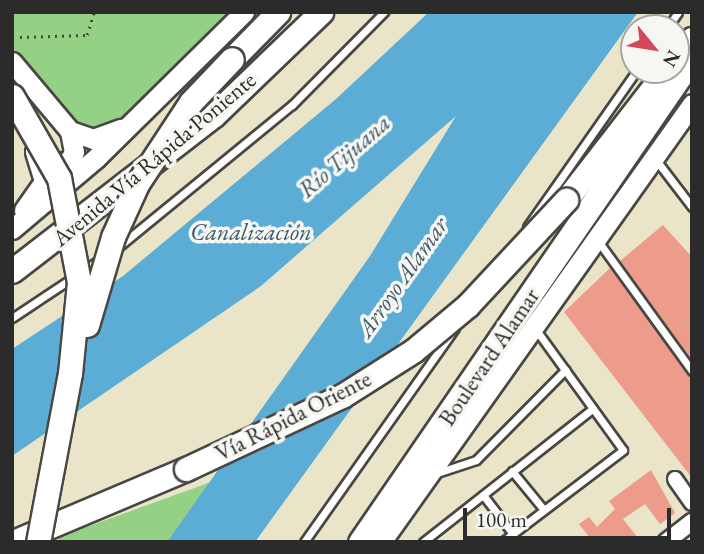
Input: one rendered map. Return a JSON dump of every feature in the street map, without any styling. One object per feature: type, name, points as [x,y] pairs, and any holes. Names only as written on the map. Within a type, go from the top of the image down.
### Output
[{"type":"highway","points":[[62,423],[124,211],[177,122],[232,58],[278,12]]},
{"type":"highway","name":"Avenida Vía Rápida Poniente","points":[[12,271],[214,115],[321,12]]},
{"type":"highway","points":[[615,170],[692,59]]},
{"type":"highway","points":[[615,170],[692,79]]},
{"type":"highway","name":"Vía Rápida Oriente","points":[[12,542],[186,469],[342,396],[413,351],[468,305],[566,200],[656,84]]},
{"type":"highway","points":[[12,96],[50,157],[75,236],[79,293],[62,423],[38,542]]},
{"type":"highway","name":"Boulevard Alamar","points":[[360,542],[464,395],[615,170]]},
{"type":"highway","points":[[381,542],[464,395]]},
{"type":"main road","name":"Avenida Vía Rápida Poniente","points":[[12,226],[128,125],[244,12]]},
{"type":"main road","points":[[12,62],[71,131],[93,139],[128,125]]},
{"type":"main road","points":[[381,542],[692,104]]},
{"type":"main road","points":[[12,119],[36,152],[44,181],[12,226]]},
{"type":"main road","points":[[36,152],[67,165],[74,152],[71,131]]},
{"type":"street","points":[[675,479],[692,503]]},
{"type":"street","points":[[666,542],[692,522]]},
{"type":"lane","points":[[12,317],[196,188],[292,105],[384,12]]},
{"type":"lane","points":[[304,542],[627,84]]},
{"type":"lane","points":[[654,158],[692,207]]},
{"type":"lane","points":[[596,239],[692,371]]},
{"type":"lane","points":[[502,542],[623,450],[533,326]]},
{"type":"lane","points":[[426,476],[476,460],[565,370]]},
{"type":"lane","points":[[423,542],[593,408]]},
{"type":"lane","points":[[512,471],[544,510]]},
{"type":"lane","points":[[483,495],[513,534]]},
{"type":"path","points":[[20,37],[87,36],[94,12]]},
{"type":"green space","points":[[12,12],[239,12],[112,132],[73,131],[12,51]]},
{"type":"green space","points":[[211,482],[167,542],[58,542],[59,537]]},
{"type":"water","points":[[429,12],[638,12],[620,14],[620,37],[255,542],[167,542],[370,256],[456,116],[261,286],[12,456],[12,349],[123,276],[336,99]]},
{"type":"building","points":[[663,225],[692,257],[692,360],[620,261]]},
{"type":"building","points":[[610,268],[692,377],[692,478],[564,312]]},
{"type":"building","points":[[651,470],[675,513],[660,524],[645,504],[623,519],[641,542],[593,542],[579,524],[589,517],[597,527],[615,509],[609,501]]},
{"type":"water label","name":"Río Tijuana","points":[[344,156]]},
{"type":"water label","name":"Canalización","points":[[251,232]]},
{"type":"water label","name":"Arroyo Alamar","points":[[402,277]]}]
